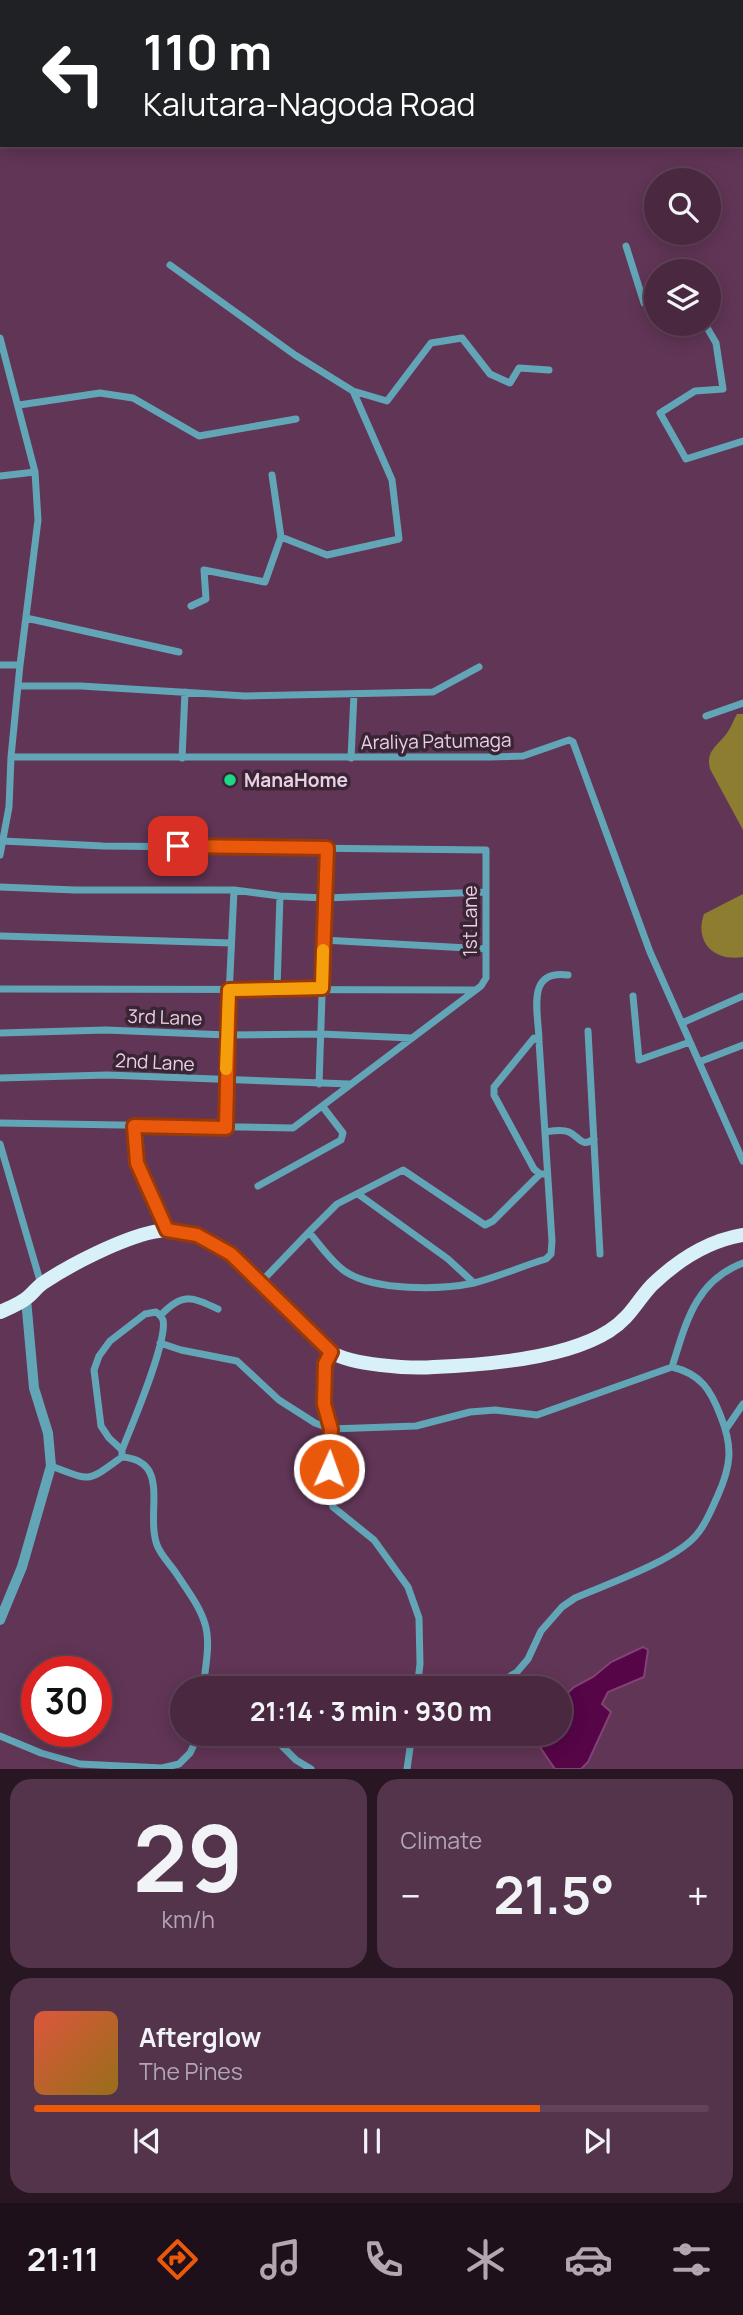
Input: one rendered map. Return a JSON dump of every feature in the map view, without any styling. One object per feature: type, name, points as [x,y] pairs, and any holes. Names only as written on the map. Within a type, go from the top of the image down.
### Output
[{"type":"main road","points":[[0,1312],[26,1299],[41,1284],[100,1252],[153,1232],[167,1230],[197,1235],[231,1254],[331,1352],[365,1363],[432,1368],[515,1360],[579,1346],[609,1331],[629,1316],[651,1286],[683,1259],[714,1242],[743,1235]]},
{"type":"street","points":[[626,246],[644,303]]},
{"type":"street","points":[[170,265],[295,355],[353,391],[387,401],[431,344],[462,338],[490,374],[510,383],[519,368],[549,370]]},
{"type":"street","points":[[712,336],[716,343],[723,389],[695,391],[660,413],[686,459],[743,441]]},
{"type":"street","points":[[0,338],[35,472],[38,520],[0,855]]},
{"type":"street","points":[[281,537],[327,555],[398,539],[392,480],[353,391]]},
{"type":"street","points":[[19,405],[100,393],[133,398],[199,436],[296,419]]},
{"type":"street","points":[[0,476],[35,472]]},
{"type":"street","points":[[191,606],[206,599],[204,570],[265,582],[281,537],[272,475]]},
{"type":"street","points":[[26,618],[179,652]]},
{"type":"street","points":[[0,665],[20,665]]},
{"type":"street","points":[[18,686],[81,686],[245,696],[433,692],[479,667]]},
{"type":"street","points":[[182,758],[185,692]]},
{"type":"street","points":[[351,758],[354,694]]},
{"type":"street","points":[[706,716],[743,703]]},
{"type":"street","name":"Araliya Patumaga","points":[[11,757],[523,756],[569,740],[573,742],[650,951],[743,1161]]},
{"type":"street","name":"1st Lane","points":[[3,841],[103,846],[486,850],[486,978],[475,990]]},
{"type":"street","points":[[319,1084],[327,848]]},
{"type":"street","points":[[0,887],[234,890],[325,898],[486,892]]},
{"type":"street","points":[[226,1128],[225,1081],[234,890]]},
{"type":"street","points":[[277,989],[280,896]]},
{"type":"street","points":[[0,936],[231,943]]},
{"type":"street","points":[[323,940],[486,949]]},
{"type":"street","points":[[309,1232],[343,1270],[397,1286],[474,1283],[546,1259],[551,1254],[544,1174],[545,1132],[537,989],[542,980],[559,974],[568,975]]},
{"type":"street","points":[[0,989],[475,990]]},
{"type":"street","points":[[0,1124],[293,1128],[475,990]]},
{"type":"street","points":[[634,996],[639,1060],[690,1042]]},
{"type":"street","points":[[682,1023],[743,996]]},
{"type":"street","name":"3rd Lane","points":[[0,1033],[106,1030],[413,1038]]},
{"type":"street","points":[[588,1031],[600,1254]]},
{"type":"street","points":[[539,1039],[531,1040],[494,1087],[494,1095],[534,1169],[544,1174]]},
{"type":"street","points":[[699,1062],[743,1045]]},
{"type":"street","name":"2nd Lane","points":[[0,1078],[107,1075],[351,1084]]},
{"type":"street","points":[[258,1186],[341,1140],[343,1133],[323,1107]]},
{"type":"street","points":[[134,1126],[137,1163],[167,1230]]},
{"type":"street","points":[[545,1132],[566,1131],[582,1143],[594,1139]]},
{"type":"street","points":[[0,1144],[41,1284]]},
{"type":"street","points":[[260,1283],[337,1204],[404,1171],[485,1225],[493,1222],[544,1174]]},
{"type":"street","points":[[358,1194],[448,1259],[474,1283]]},
{"type":"street","points":[[672,1367],[689,1314],[712,1281],[724,1270],[743,1263]]},
{"type":"street","points":[[161,1315],[172,1303],[183,1298],[200,1301],[218,1309]]},
{"type":"street","points":[[0,1620],[22,1567],[51,1466],[48,1433],[34,1388],[26,1299]]},
{"type":"street","points":[[51,1466],[87,1478],[95,1477],[122,1454],[146,1391],[160,1343],[164,1322],[161,1315],[156,1312],[145,1314],[110,1341],[99,1356],[94,1370],[101,1426],[122,1454],[146,1464],[153,1478],[153,1533],[159,1549],[197,1605],[205,1624],[208,1642],[204,1676]]},
{"type":"street","points":[[160,1343],[237,1361],[279,1400],[314,1423],[331,1429],[415,1426],[470,1412],[495,1410],[537,1415],[672,1367],[684,1370],[704,1382],[726,1429],[730,1461],[708,1519],[697,1535],[679,1551],[575,1598],[562,1607],[541,1631],[528,1659],[510,1676]]},
{"type":"street","points":[[331,1352],[325,1364],[324,1404],[331,1429],[328,1490],[333,1507],[374,1540],[408,1587],[419,1618],[419,1676]]},
{"type":"street","points":[[726,1429],[743,1404]]},
{"type":"street","points":[[0,1736],[41,1753],[80,1764],[162,1768],[178,1764],[193,1746]]},
{"type":"street","points":[[282,1746],[296,1760],[311,1769]]},
{"type":"street","points":[[407,1769],[410,1746]]},
{"type":"shaded area","points":[[737,714],[743,714],[743,830],[710,769],[709,762],[711,752],[729,730]]},
{"type":"shaded area","points":[[743,894],[743,957],[733,958],[715,953],[704,941],[704,914]]},
{"type":"shaded area","points":[[643,1647],[648,1650],[644,1677],[608,1692],[602,1704],[611,1712],[588,1762],[581,1769],[555,1769],[539,1746],[572,1746],[572,1689],[593,1677],[611,1662]]},
{"type":"slow traffic","points":[[226,1069],[229,990],[322,988],[323,950]]},
{"type":"place","name":"ManaHome","points":[[230,780]]},
{"type":"route","points":[[178,846],[327,848],[322,988],[229,990],[226,1128],[134,1126],[137,1163],[167,1230],[197,1235],[231,1254],[331,1352],[325,1364],[324,1404],[331,1429],[329,1469]]}]
